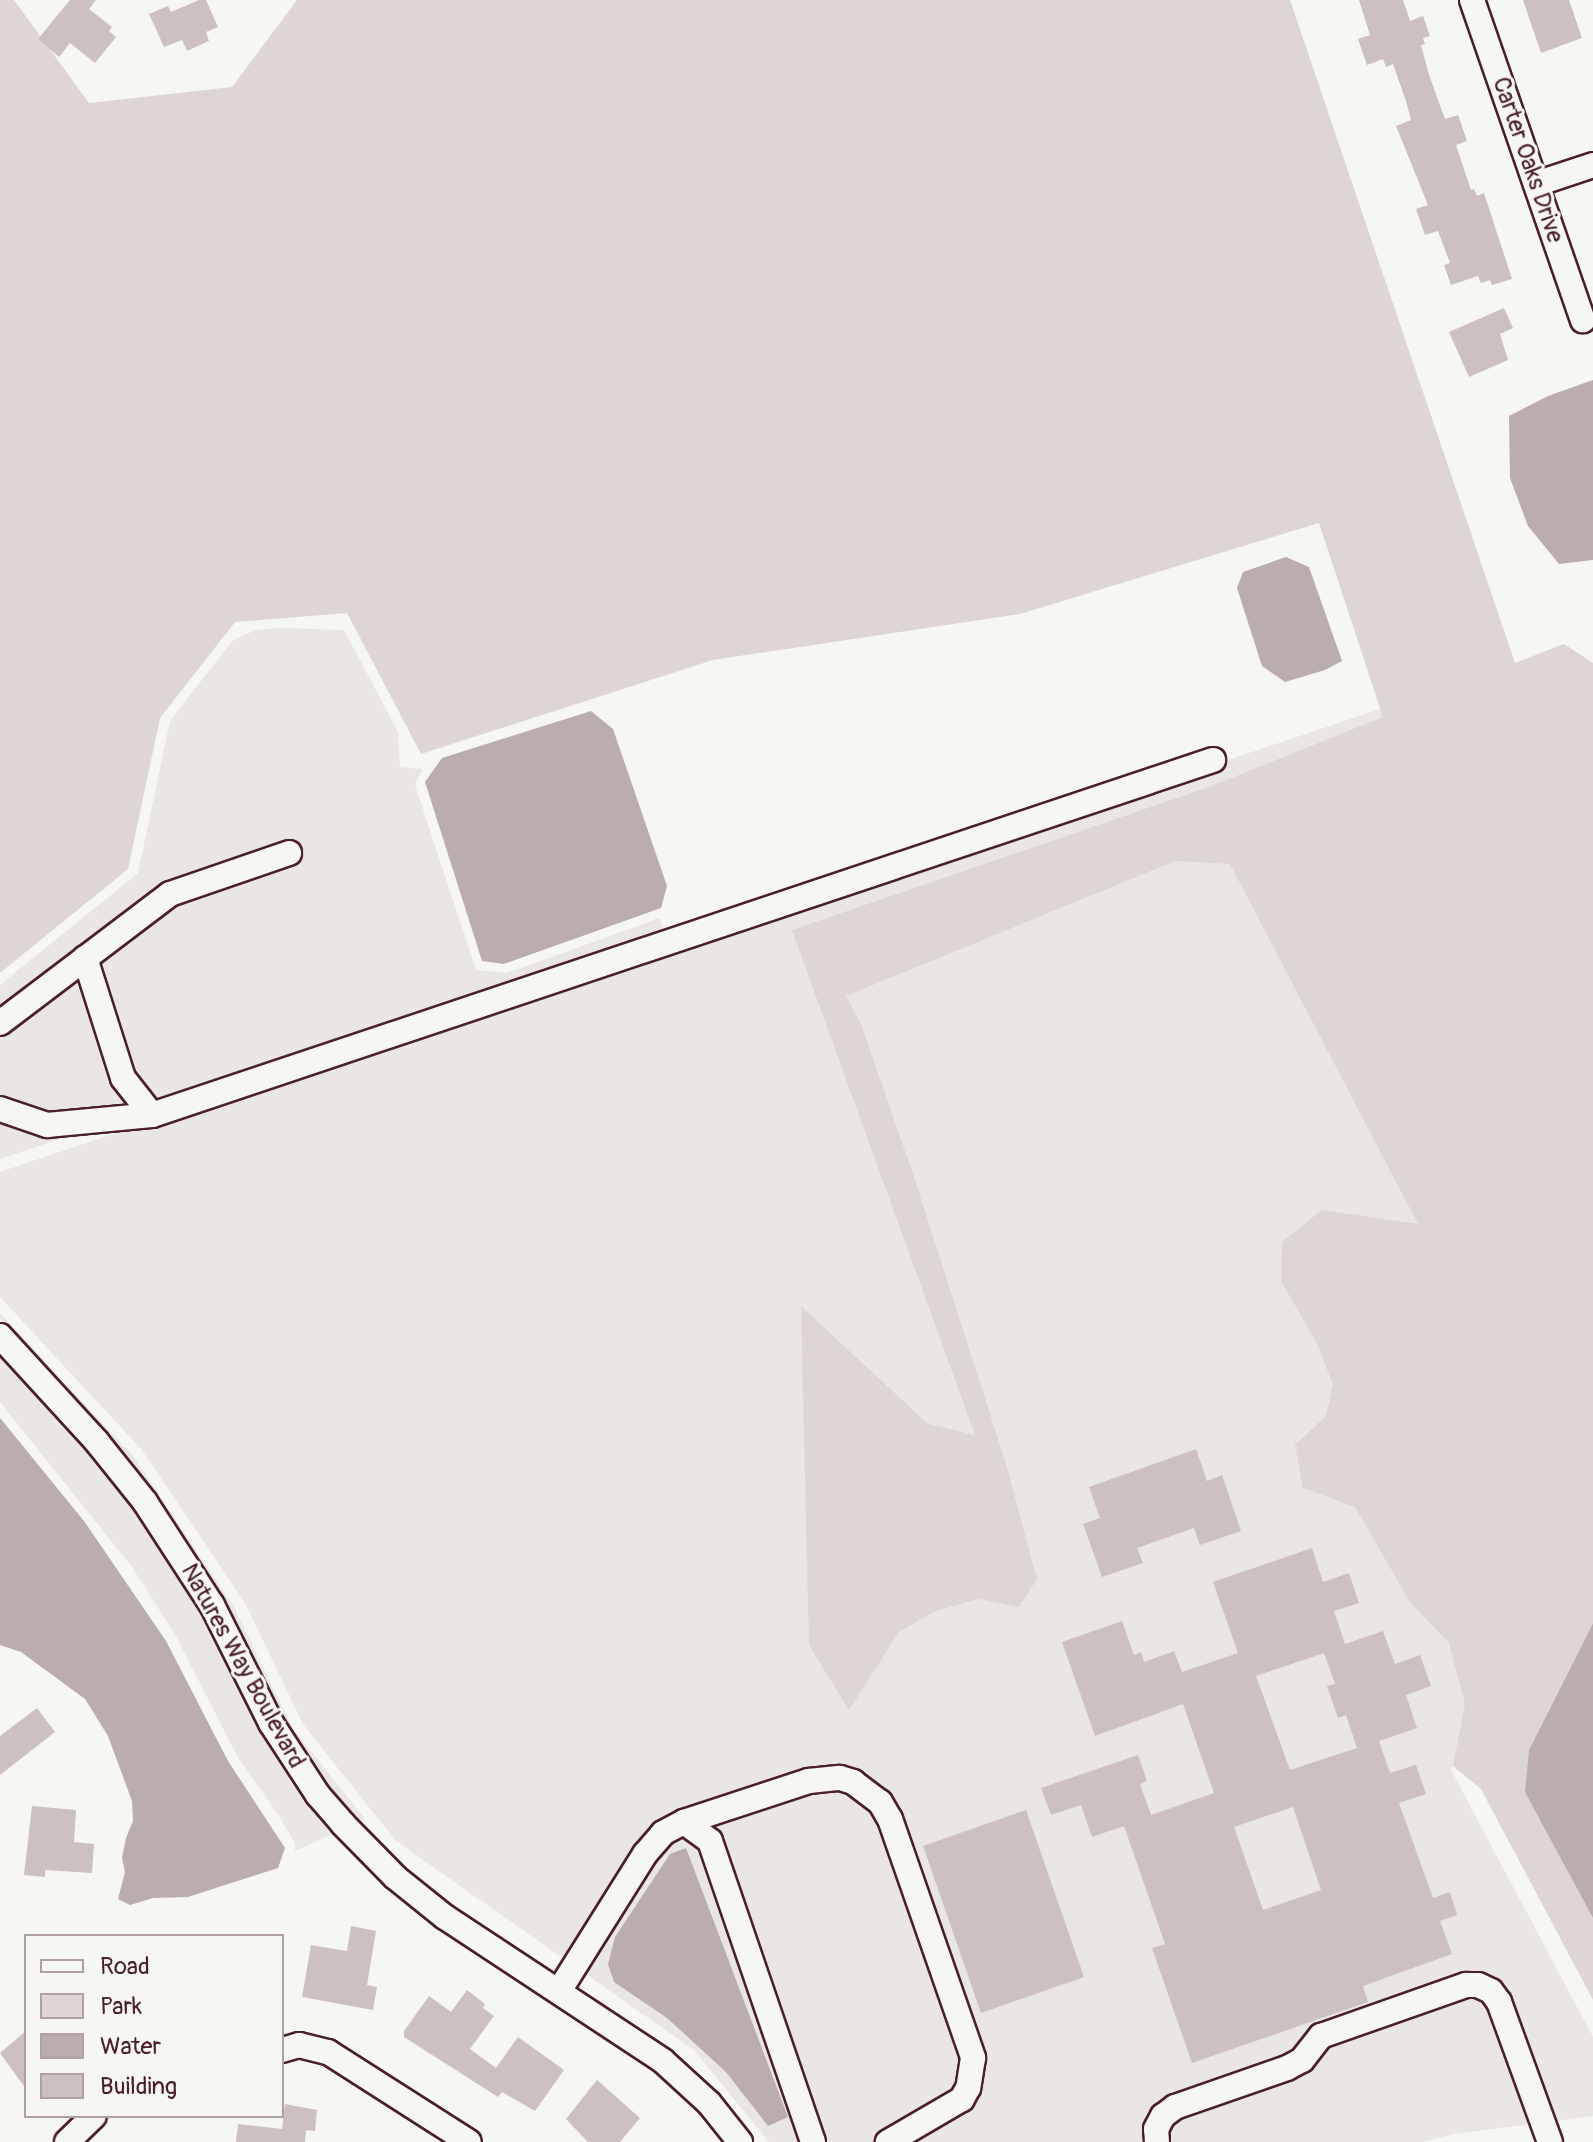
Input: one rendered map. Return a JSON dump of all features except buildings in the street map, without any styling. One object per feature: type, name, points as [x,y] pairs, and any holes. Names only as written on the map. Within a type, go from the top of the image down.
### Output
[{"type":"street","name":"Carter Oaks Drive","points":[[1472,0],[1583,320]]},
{"type":"street","points":[[1536,184],[1593,165]]},
{"type":"street","points":[[0,1109],[47,1125],[152,1115],[1213,760]]},
{"type":"street","points":[[0,1023],[170,894],[289,853]]},
{"type":"street","points":[[85,958],[123,1078],[152,1115]]},
{"type":"street","name":"Natures Way Boulevard","points":[[0,1336],[97,1442],[145,1502],[212,1605],[271,1723],[318,1795],[343,1824],[421,1899],[671,2067],[709,2103],[740,2142]]},
{"type":"street","points":[[559,1991],[645,1854],[663,1833],[684,1822],[822,1778],[853,1782],[880,1802],[890,1819],[973,2058],[971,2076],[962,2099],[888,2142]]},
{"type":"street","points":[[684,1822],[710,1841],[813,2142]]},
{"type":"street","points":[[1157,2142],[1156,2129],[1163,2116],[1175,2107],[1287,2068],[1302,2060],[1321,2036],[1466,1985],[1478,1985],[1491,1991],[1499,2002],[1550,2142]]},
{"type":"street","points":[[284,2049],[299,2045],[328,2052],[469,2142]]},
{"type":"street","points":[[67,2142],[92,2118]]},
{"type":"shaded area","points":[[256,630],[344,630],[398,732],[400,767],[422,769],[415,785],[476,970],[507,973],[660,918],[666,938],[0,1159],[0,985],[138,873],[170,721],[233,640]]},
{"type":"shaded area","points":[[1526,660],[1593,1499],[1451,1770],[1593,2037],[1593,2116],[1454,2134],[1423,2142],[769,2142],[694,2050],[396,1841],[303,1724],[245,1603],[142,1450],[0,1297],[0,1172]]},
{"type":"shaded area","points":[[0,1313],[133,1456],[232,1604],[294,1730],[365,1819],[358,1822],[305,1754],[282,1718],[223,1600],[156,1496],[107,1435],[0,1318]]},
{"type":"shaded area","points":[[0,1354],[87,1450],[134,1509],[201,1611],[260,1729],[283,1766],[335,1833],[295,1851],[295,1843],[237,1756],[176,1636],[132,1567],[0,1402]]},
{"type":"green space","points":[[0,0],[14,0],[89,103],[232,87],[297,0],[1290,0],[1515,663],[1564,644],[1593,663],[1593,1623],[1529,1750],[1593,1913],[1593,2000],[1481,1789],[1453,1766],[1465,1704],[1449,1643],[1410,1602],[1355,1507],[1303,1488],[1295,1445],[1326,1416],[1333,1385],[1317,1343],[1281,1281],[1282,1242],[1322,1210],[1418,1224],[1230,864],[1175,861],[846,996],[861,1024],[914,1177],[1006,1464],[1037,1579],[1019,1607],[978,1599],[933,1612],[899,1632],[849,1710],[809,1645],[801,1306],[928,1424],[975,1435],[792,930],[1209,787],[1383,717],[1319,523],[1020,614],[713,660],[421,754],[347,613],[235,622],[160,718],[128,869],[0,973]]},
{"type":"water","points":[[1593,380],[1593,560],[1559,564],[1528,526],[1510,478],[1509,416],[1548,396]]},
{"type":"water","points":[[1286,557],[1309,567],[1342,661],[1325,670],[1285,682],[1262,666],[1237,588],[1243,572]]},
{"type":"water","points":[[591,711],[613,729],[667,886],[661,908],[504,964],[482,961],[425,782],[442,758]]},
{"type":"water","points":[[0,1418],[84,1521],[166,1641],[228,1761],[285,1848],[278,1868],[188,1897],[153,1898],[130,1905],[118,1899],[125,1872],[122,1858],[133,1821],[132,1801],[108,1736],[85,1699],[21,1652],[0,1645]]},
{"type":"water","points":[[1593,1623],[1593,1918],[1525,1792],[1529,1750]]},
{"type":"water","points":[[686,1848],[788,2117],[768,2126],[726,2072],[667,2018],[614,1982],[608,1964],[615,1937],[670,1854]]}]
